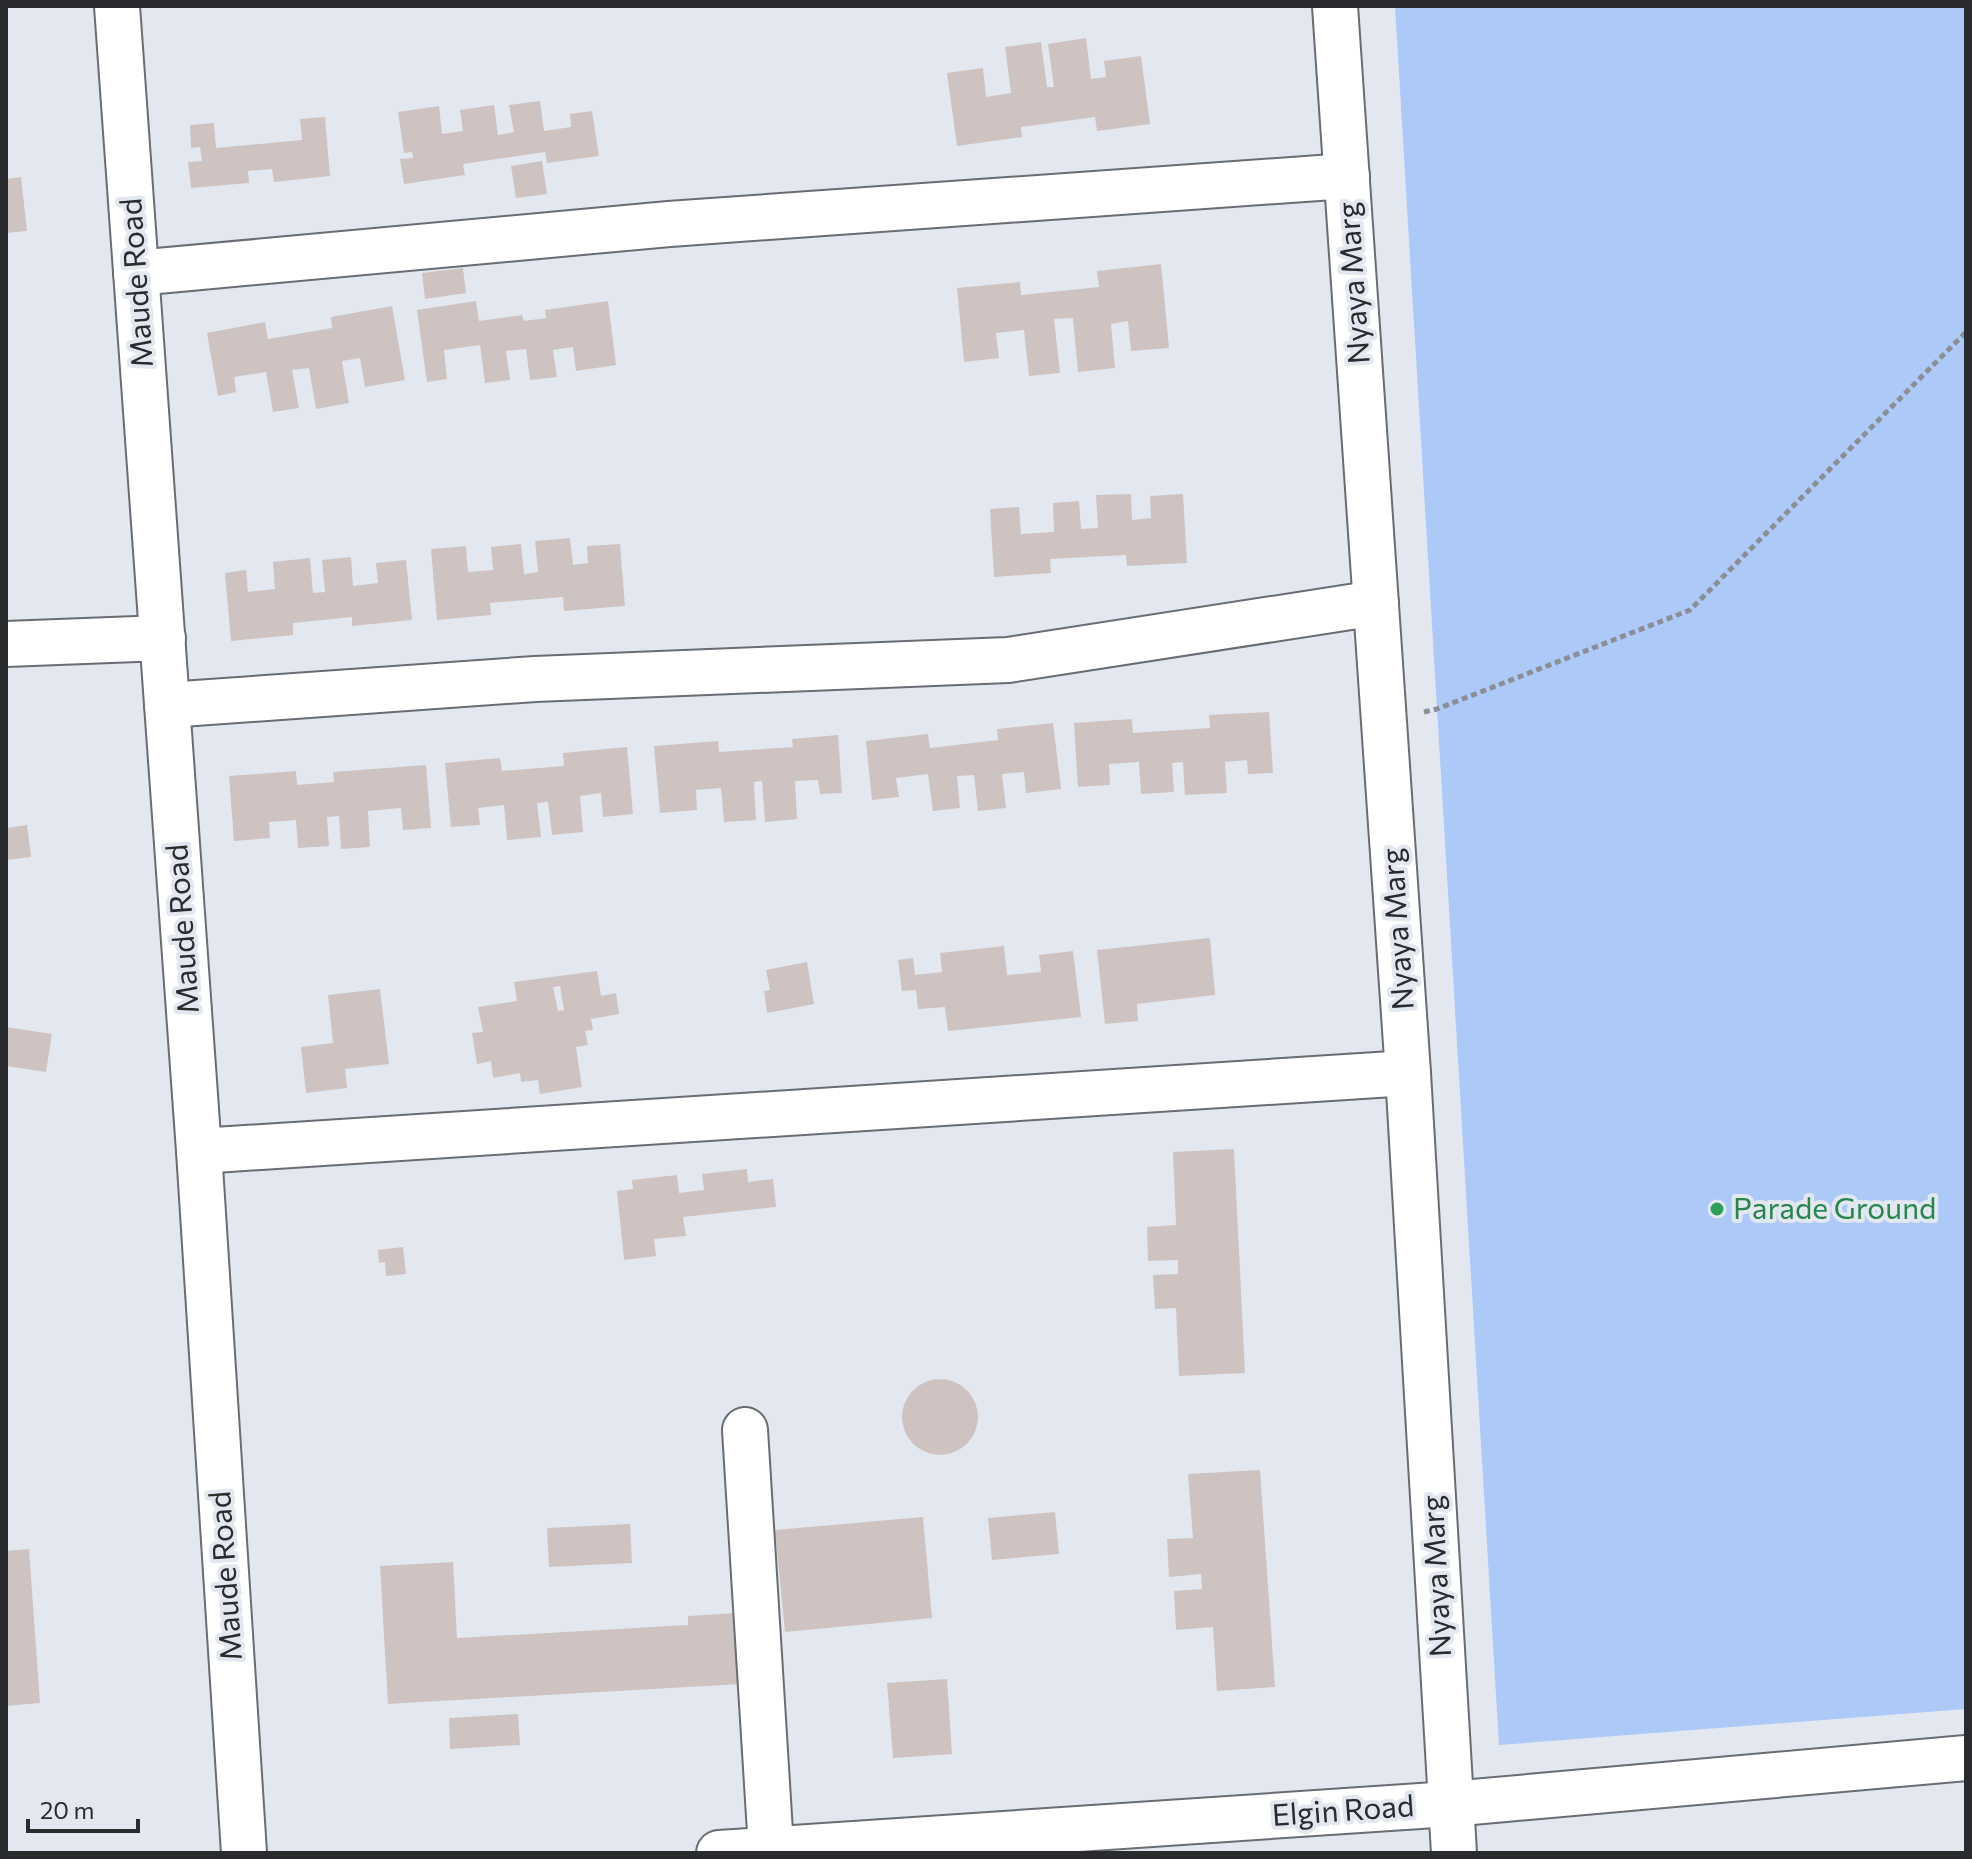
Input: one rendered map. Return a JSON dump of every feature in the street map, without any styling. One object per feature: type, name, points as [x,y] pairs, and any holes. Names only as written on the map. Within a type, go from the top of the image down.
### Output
[{"type":"street","name":"Maude Road","points":[[117,6],[199,1151],[244,1853]]},
{"type":"street","name":"Nyaya Marg","points":[[1335,6],[1408,1073],[1454,1853]]},
{"type":"street","points":[[136,273],[669,224],[1347,176]]},
{"type":"street","points":[[167,705],[535,679],[1008,660],[1376,603]]},
{"type":"street","points":[[6,644],[163,638]]},
{"type":"street","points":[[199,1151],[1408,1073]]},
{"type":"street","points":[[745,1430],[771,1848]]},
{"type":"street","name":"Elgin Road","points":[[719,1853],[1450,1804],[1966,1758]]},
{"type":"path","points":[[1384,720],[1437,709],[1690,610],[1966,332]]},
{"type":"shaded area","name":"Parade Ground","points":[[1395,6],[1966,6],[1966,1709],[1499,1745]]},
{"type":"building","points":[[1086,38],[1091,79],[1106,77],[1104,61],[1141,56],[1150,124],[1097,131],[1095,117],[1021,127],[1022,137],[957,146],[947,73],[983,68],[986,97],[1011,93],[1005,47],[1041,42],[1047,87],[1054,87],[1048,44]]},
{"type":"building","points":[[540,101],[544,131],[571,127],[570,114],[592,111],[599,156],[547,163],[545,152],[463,164],[465,175],[404,184],[400,159],[413,158],[412,152],[404,153],[398,112],[439,106],[442,134],[463,131],[460,110],[494,105],[498,135],[514,132],[509,105]]},
{"type":"building","points":[[325,117],[330,176],[274,182],[272,169],[248,171],[249,183],[191,188],[188,162],[202,161],[200,147],[191,148],[190,125],[214,123],[216,148],[302,140],[300,119]]},
{"type":"building","points":[[542,161],[547,194],[516,198],[511,166]]},
{"type":"building","points":[[21,177],[27,231],[6,233],[6,179]]},
{"type":"building","points":[[1161,264],[1169,348],[1131,351],[1128,321],[1111,324],[1115,368],[1078,372],[1073,318],[1054,319],[1060,373],[1029,376],[1024,330],[996,333],[999,358],[964,362],[957,288],[1020,282],[1021,295],[1099,287],[1097,271]]},
{"type":"building","points":[[463,268],[466,293],[425,299],[422,273]]},
{"type":"building","points":[[476,301],[479,321],[522,315],[524,321],[546,318],[545,310],[608,301],[616,365],[576,371],[573,347],[553,350],[557,377],[530,380],[526,349],[506,351],[510,380],[485,383],[480,345],[444,350],[447,379],[427,382],[417,310]]},
{"type":"building","points":[[392,306],[405,380],[365,387],[360,358],[342,361],[349,403],[316,409],[309,368],[292,370],[299,408],[273,412],[266,372],[234,377],[236,392],[218,396],[207,333],[265,322],[268,339],[332,328],[331,317]]},
{"type":"building","points":[[1131,494],[1132,520],[1151,518],[1150,496],[1183,494],[1187,563],[1127,566],[1126,555],[1050,559],[1051,573],[994,577],[990,509],[1019,507],[1021,534],[1054,532],[1053,503],[1079,501],[1081,529],[1098,528],[1096,495]]},
{"type":"building","points":[[570,538],[573,565],[588,563],[587,546],[620,544],[625,606],[564,611],[563,597],[490,603],[491,615],[437,620],[431,549],[466,546],[468,572],[493,570],[491,547],[521,544],[524,574],[538,572],[535,541]]},
{"type":"building","points":[[351,557],[353,586],[378,583],[376,563],[406,560],[412,620],[352,626],[352,617],[293,623],[293,635],[231,641],[225,573],[246,570],[248,592],[275,589],[273,562],[310,558],[313,593],[325,592],[322,560]]},
{"type":"building","points":[[1269,712],[1273,773],[1248,774],[1247,760],[1225,762],[1227,793],[1185,795],[1183,762],[1172,763],[1174,792],[1141,794],[1139,762],[1109,764],[1110,785],[1078,787],[1074,723],[1132,719],[1133,733],[1210,728],[1209,715]]},
{"type":"building","points":[[1053,723],[1061,789],[1026,793],[1024,772],[1002,774],[1006,808],[978,811],[974,775],[957,776],[960,808],[933,811],[928,774],[896,778],[899,797],[872,800],[866,741],[928,734],[930,748],[998,740],[997,729]]},
{"type":"building","points":[[838,735],[842,793],[820,794],[818,780],[795,781],[797,819],[765,822],[762,781],[754,782],[756,820],[724,822],[721,788],[696,790],[697,810],[660,813],[654,746],[718,741],[719,752],[793,747],[792,739]]},
{"type":"building","points":[[627,747],[633,814],[603,817],[601,793],[580,796],[583,832],[552,835],[548,802],[537,803],[541,837],[507,840],[504,805],[478,808],[480,825],[451,827],[445,763],[500,758],[502,771],[564,766],[563,753]]},
{"type":"building","points":[[426,765],[431,828],[403,830],[401,808],[368,811],[370,847],[341,849],[339,816],[327,817],[329,846],[298,848],[296,820],[269,822],[270,838],[234,841],[229,776],[296,771],[297,785],[334,782],[333,772]]},
{"type":"building","points":[[27,825],[31,857],[6,860],[6,828]]},
{"type":"building","points":[[1210,938],[1215,995],[1137,1004],[1138,1021],[1105,1024],[1097,950]]},
{"type":"building","points":[[1004,946],[1007,975],[1041,972],[1039,955],[1073,951],[1081,1017],[948,1031],[945,1007],[918,1009],[916,990],[902,991],[898,960],[913,958],[915,975],[942,972],[940,953]]},
{"type":"building","points":[[807,962],[814,1004],[767,1013],[764,991],[770,990],[766,970]]},
{"type":"building","points":[[597,971],[601,996],[616,993],[619,1014],[591,1019],[593,1030],[585,1031],[588,1045],[576,1047],[582,1087],[540,1094],[538,1080],[521,1082],[520,1073],[493,1078],[491,1061],[477,1064],[472,1033],[483,1032],[478,1007],[517,1001],[514,982]],"holes":[[[560,986],[564,1010],[558,1011],[553,987]]]},
{"type":"building","points":[[380,989],[389,1064],[345,1069],[347,1088],[306,1093],[301,1047],[333,1043],[328,995]]},
{"type":"building","points":[[6,1027],[52,1034],[46,1072],[6,1066]]},
{"type":"building","points":[[1234,1149],[1245,1373],[1179,1376],[1176,1308],[1155,1309],[1153,1275],[1178,1274],[1178,1260],[1148,1261],[1147,1227],[1176,1225],[1173,1152]]},
{"type":"building","points":[[747,1169],[748,1182],[773,1179],[776,1207],[683,1217],[686,1236],[654,1239],[656,1256],[624,1260],[617,1191],[633,1189],[632,1180],[677,1175],[679,1193],[704,1190],[702,1174]]},
{"type":"building","points":[[403,1247],[406,1274],[386,1276],[385,1262],[379,1263],[378,1250]]},
{"type":"building","points":[[933,1379],[947,1379],[961,1385],[972,1396],[978,1417],[975,1432],[967,1444],[947,1455],[933,1455],[919,1449],[908,1438],[902,1424],[902,1410],[908,1396],[919,1385]]},
{"type":"building","points":[[1260,1470],[1275,1687],[1217,1691],[1213,1627],[1176,1630],[1174,1591],[1202,1589],[1201,1574],[1169,1577],[1167,1539],[1193,1538],[1188,1474]]},
{"type":"building","points":[[1055,1512],[1059,1554],[992,1560],[988,1518]]},
{"type":"building","points":[[923,1517],[932,1618],[785,1632],[775,1530]]},
{"type":"building","points":[[630,1524],[632,1563],[549,1567],[547,1528]]},
{"type":"building","points":[[29,1549],[40,1703],[6,1706],[6,1551]]},
{"type":"building","points":[[453,1562],[457,1638],[688,1625],[688,1616],[736,1613],[740,1684],[388,1704],[380,1566]]},
{"type":"building","points":[[947,1679],[952,1754],[893,1758],[887,1683]]},
{"type":"building","points":[[518,1714],[520,1745],[450,1749],[449,1718]]},
{"type":"place","name":"Parade Ground","points":[[1717,1209]]}]
